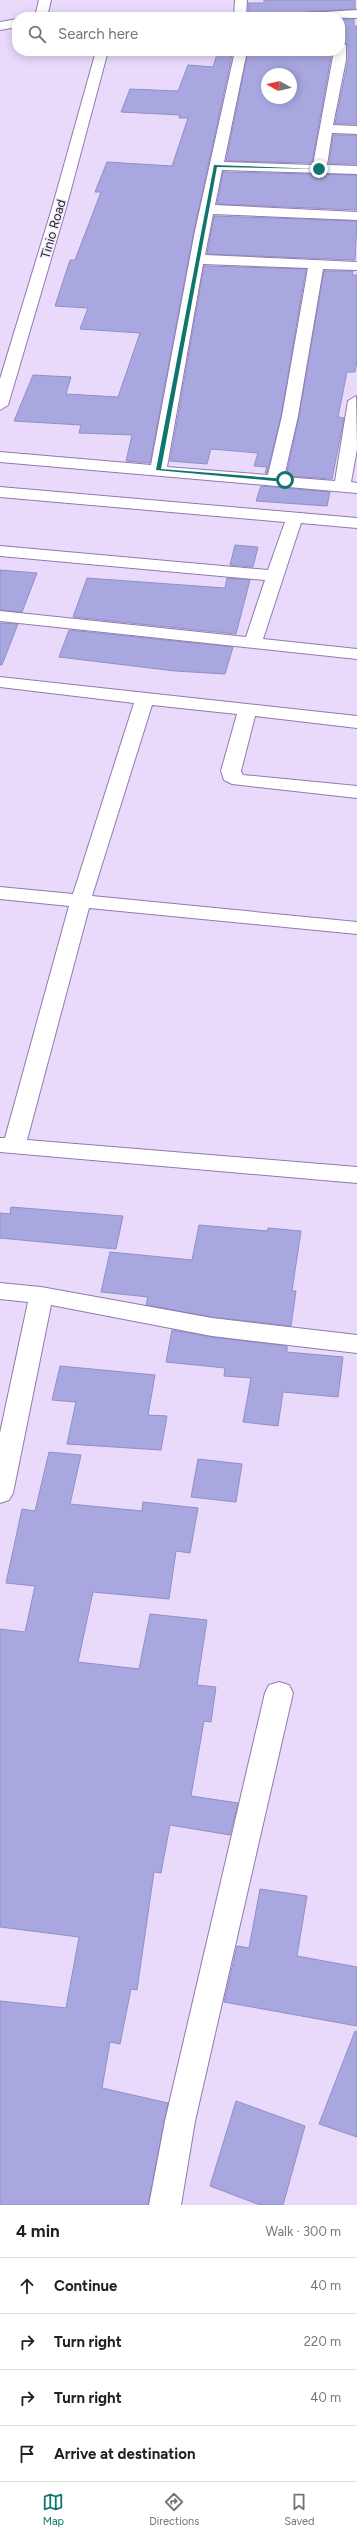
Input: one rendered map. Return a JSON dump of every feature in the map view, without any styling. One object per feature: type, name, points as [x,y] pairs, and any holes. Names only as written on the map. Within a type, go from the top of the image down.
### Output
[{"type":"street","points":[[42,12],[45,0]]},
{"type":"street","points":[[240,0],[240,12]]},
{"type":"street","points":[[345,15],[357,14]]},
{"type":"street","points":[[0,26],[12,24]]},
{"type":"street","name":"Tinio Road","points":[[0,405],[59,208],[101,56]]},
{"type":"street","points":[[158,470],[207,209],[240,56]]},
{"type":"street","points":[[319,169],[333,87],[340,56]]},
{"type":"street","points":[[327,129],[357,130]]},
{"type":"street","points":[[216,166],[357,170]]},
{"type":"street","points":[[207,209],[357,216]]},
{"type":"street","points":[[198,259],[357,266]]},
{"type":"street","points":[[275,480],[290,416],[316,264]]},
{"type":"street","points":[[0,457],[350,487],[356,401]]},
{"type":"street","points":[[0,492],[295,516],[357,523]]},
{"type":"street","points":[[253,642],[295,516]]},
{"type":"street","points":[[0,551],[274,576]]},
{"type":"street","points":[[0,616],[357,654]]},
{"type":"street","points":[[0,682],[357,722]]},
{"type":"street","points":[[145,698],[81,900],[7,1145],[357,1175]]},
{"type":"street","points":[[247,710],[231,776],[239,780],[357,792]]},
{"type":"street","points":[[0,892],[357,928]]},
{"type":"street","points":[[0,1291],[41,1295],[212,1327],[357,1344]]},
{"type":"street","points":[[0,1493],[41,1295]]},
{"type":"street","points":[[165,2205],[180,2121],[279,1693]]},
{"type":"building","points":[[264,0],[355,0],[355,9],[307,12],[248,12],[248,3],[264,3]]},
{"type":"building","points":[[345,19],[354,19],[354,26],[357,26],[357,124],[335,124],[348,60],[348,45],[345,43]]},
{"type":"building","points":[[216,56],[232,56],[194,231],[150,463],[126,461],[132,435],[79,433],[81,425],[14,421],[33,375],[71,377],[66,394],[118,397],[140,333],[80,329],[88,308],[55,306],[70,260],[75,260],[101,192],[95,192],[107,162],[172,166],[188,118],[179,118],[180,115],[121,112],[130,89],[178,91],[188,65],[213,67]]},
{"type":"building","points":[[247,56],[331,56],[312,163],[226,161]]},
{"type":"building","points":[[333,135],[357,135],[357,164],[329,164]]},
{"type":"building","points":[[223,172],[357,175],[357,210],[217,204]]},
{"type":"building","points":[[214,216],[357,221],[355,260],[207,254]]},
{"type":"building","points":[[204,266],[306,269],[281,416],[267,473],[265,473],[267,467],[254,466],[258,453],[211,449],[207,464],[170,461]]},
{"type":"building","points":[[324,271],[353,271],[352,275],[357,275],[357,361],[355,372],[347,372],[338,417],[344,418],[332,479],[286,476],[299,416]]},
{"type":"building","points":[[261,486],[330,492],[327,506],[256,501]]},
{"type":"building","points":[[235,545],[258,547],[253,567],[230,565]]},
{"type":"building","points":[[0,570],[37,573],[22,612],[0,610]]},
{"type":"building","points":[[87,578],[225,588],[227,578],[250,580],[236,634],[73,617]]},
{"type":"building","points":[[0,623],[18,624],[2,665],[0,665]]},
{"type":"building","points":[[69,630],[233,647],[225,674],[175,671],[59,657]]},
{"type":"building","points":[[11,1207],[123,1216],[116,1249],[0,1238],[0,1213],[10,1214]]},
{"type":"building","points":[[199,1225],[267,1231],[268,1228],[301,1231],[292,1291],[296,1291],[291,1326],[212,1317],[146,1305],[148,1297],[101,1292],[110,1252],[192,1260]]},
{"type":"building","points":[[172,1330],[212,1337],[287,1346],[287,1352],[343,1357],[338,1397],[283,1392],[278,1426],[243,1422],[251,1378],[224,1376],[225,1368],[166,1362]]},
{"type":"building","points":[[60,1366],[155,1375],[148,1415],[167,1416],[161,1450],[67,1444],[76,1402],[52,1400]]},
{"type":"building","points":[[49,1452],[81,1455],[70,1504],[142,1511],[143,1502],[198,1508],[190,1553],[176,1551],[169,1599],[93,1592],[78,1662],[139,1669],[150,1614],[207,1620],[197,1685],[216,1687],[211,1722],[204,1721],[191,1796],[238,1803],[230,1835],[170,1825],[161,1873],[154,1872],[137,1990],[131,1989],[120,2044],[110,2042],[102,2088],[168,2103],[148,2205],[0,2205],[0,2001],[66,2008],[79,1937],[0,1927],[0,1629],[25,1632],[35,1586],[6,1583],[22,1509],[35,1511]]},
{"type":"building","points":[[198,1459],[242,1464],[236,1502],[191,1497]]},
{"type":"building","points":[[260,1889],[307,1896],[297,1956],[357,1967],[357,2026],[224,2002],[237,1946],[249,1948]]},
{"type":"building","points":[[355,2031],[357,2032],[357,2137],[319,2124]]},
{"type":"building","points":[[236,2101],[305,2126],[283,2205],[260,2205],[210,2186]]},
{"type":"route","points":[[285,480],[158,470],[198,259],[202,230],[216,166],[319,169]]}]
